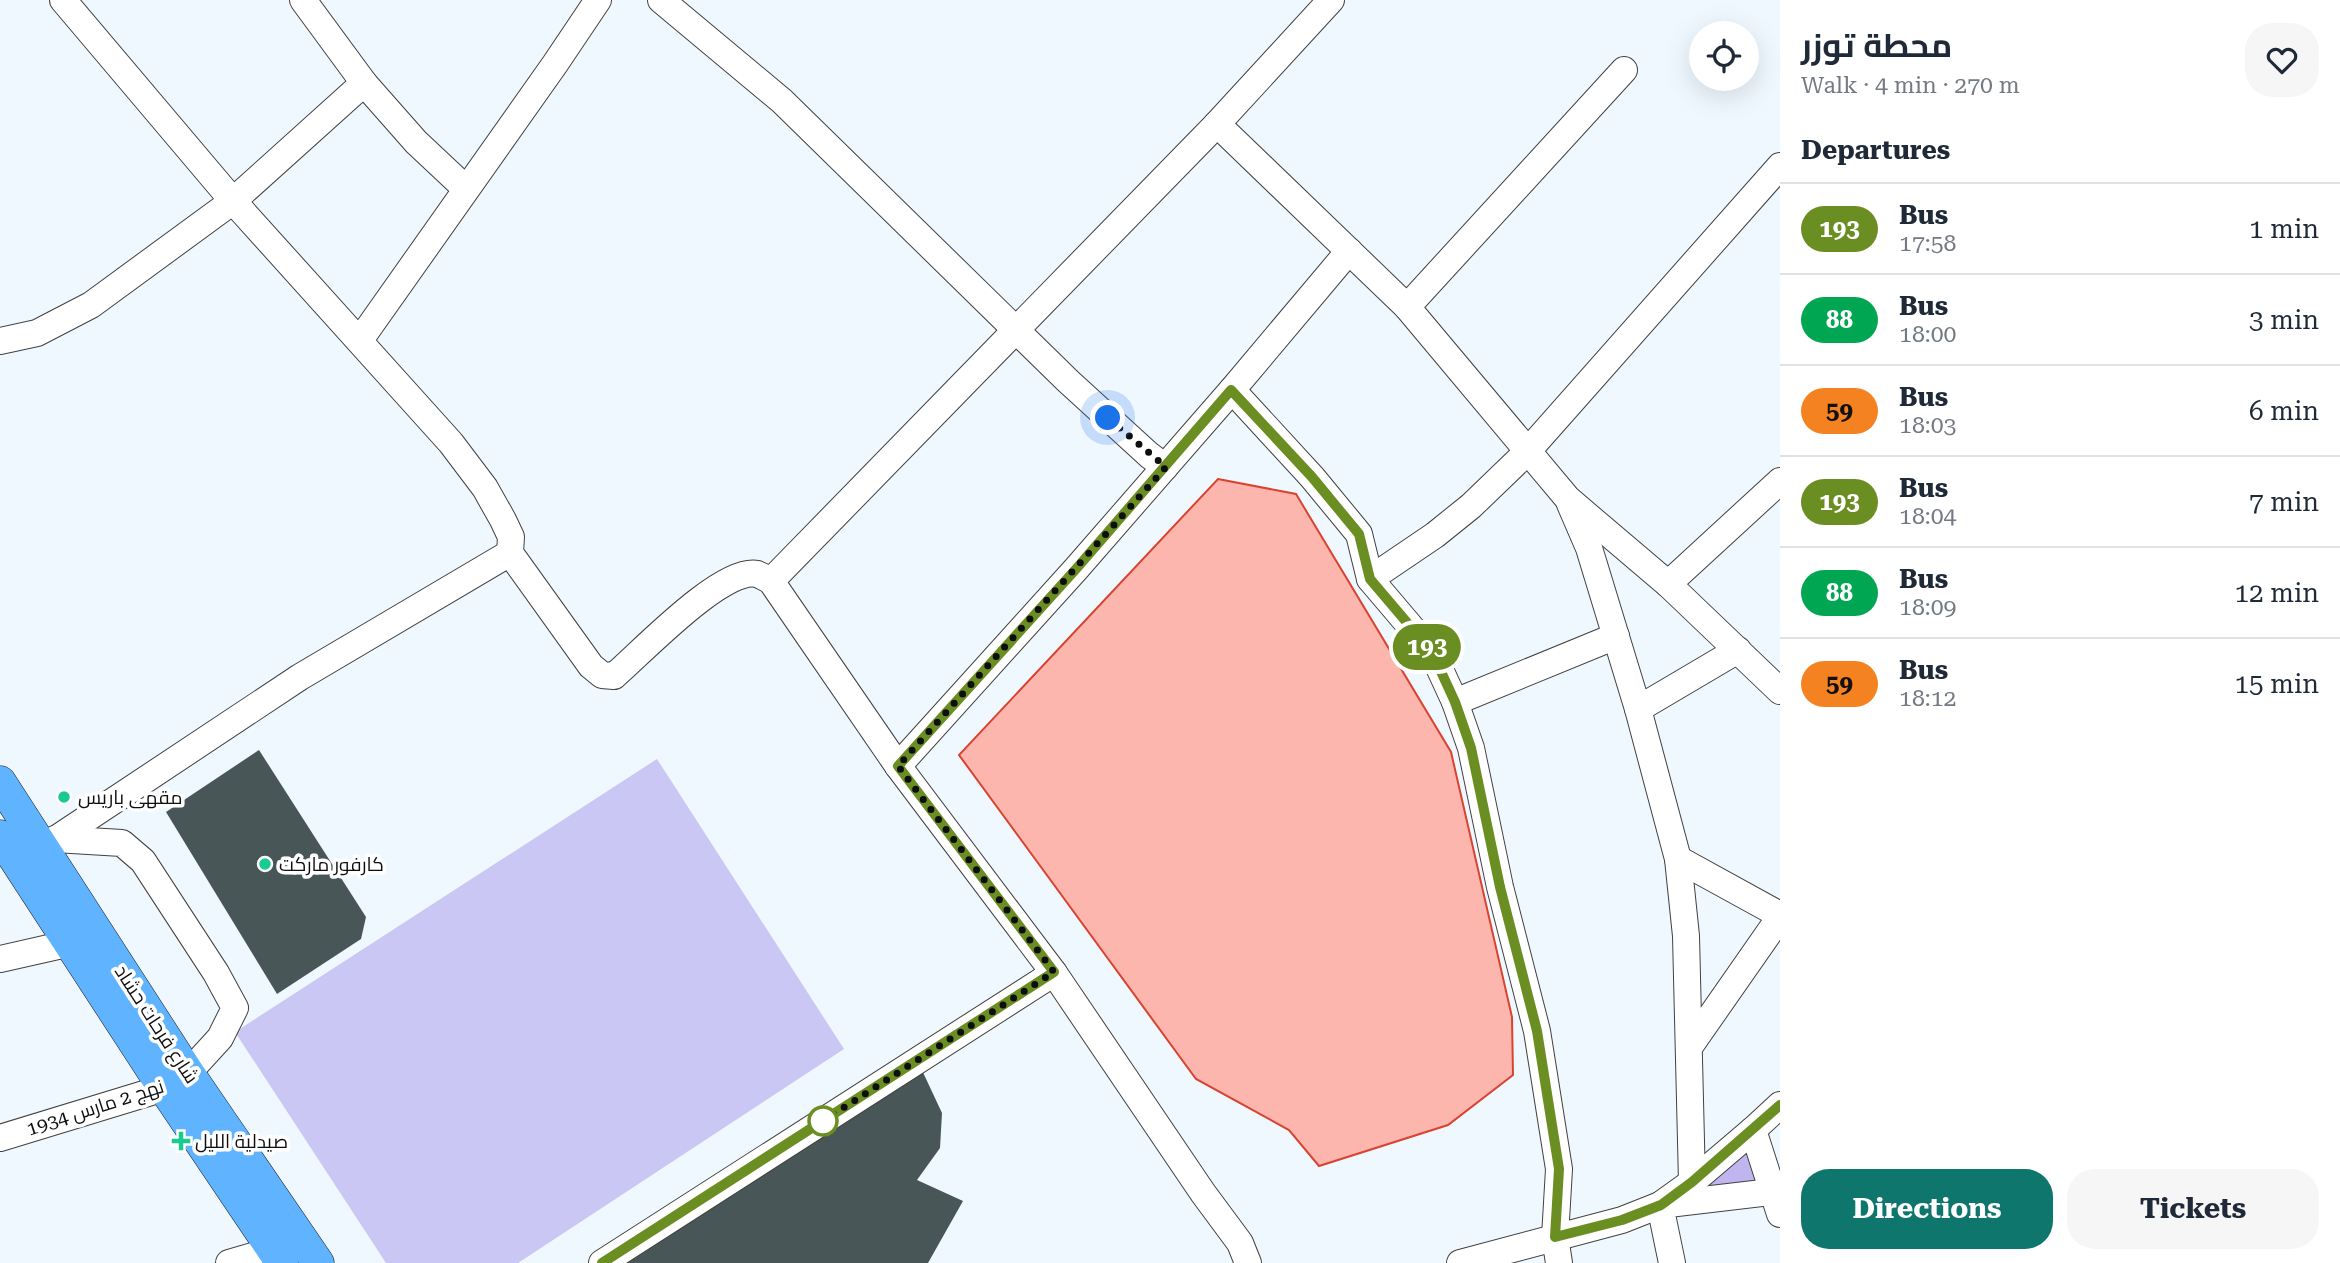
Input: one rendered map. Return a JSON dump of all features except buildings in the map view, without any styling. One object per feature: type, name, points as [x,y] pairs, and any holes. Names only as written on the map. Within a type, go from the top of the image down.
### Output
[{"type":"main road","name":"شارع فرحات حشاد","points":[[0,782],[49,843],[176,1080]]},
{"type":"main road","name":"شارع فرحات حشاد","points":[[0,836],[71,943],[176,1080],[294,1253]]},
{"type":"street","points":[[63,0],[233,201],[429,417],[485,488],[511,537],[510,553],[591,666],[601,675],[614,676],[713,589],[736,577],[755,573],[771,581],[898,766],[1054,972],[1203,1193],[1240,1243],[1248,1263]]},
{"type":"street","points":[[303,0],[364,83],[416,142],[465,188]]},
{"type":"street","points":[[360,340],[598,0]]},
{"type":"street","points":[[661,0],[782,101],[1068,381],[1149,455],[1166,467]]},
{"type":"street","points":[[771,581],[1217,124],[1331,0]]},
{"type":"street","points":[[1407,307],[1624,70]]},
{"type":"street","points":[[0,341],[37,332],[91,305],[233,201],[364,83]]},
{"type":"street","points":[[1217,124],[1407,307],[1568,499],[1668,584],[1780,691]]},
{"type":"street","points":[[1370,579],[1453,520],[1527,452],[1780,166]]},
{"type":"street","points":[[898,766],[1166,467],[1349,251]]},
{"type":"street","points":[[1231,390],[1312,477],[1359,534],[1370,579],[1432,652],[1455,702],[1471,748],[1500,887],[1537,1031],[1559,1169],[1557,1250]]},
{"type":"street","points":[[1668,584],[1780,481]]},
{"type":"street","points":[[1568,499],[1589,548],[1616,636],[1678,859],[1686,936],[1692,1182]]},
{"type":"street","points":[[49,843],[300,677],[510,553]]},
{"type":"street","points":[[1455,702],[1616,636]]},
{"type":"street","points":[[1638,709],[1738,650]]},
{"type":"street","points":[[0,829],[34,846],[49,843],[122,843],[143,861],[235,1008],[220,1038],[176,1080]]},
{"type":"street","points":[[1678,859],[1780,916],[1690,1046]]},
{"type":"street","points":[[0,959],[71,943]]},
{"type":"street","points":[[602,1263],[1054,972]]},
{"type":"street","name":"نهج 2 مارس 1934","points":[[0,1138],[176,1080]]},
{"type":"street","points":[[1460,1263],[1557,1250],[1661,1205],[1754,1130],[1780,1105]]},
{"type":"street","points":[[1661,1205],[1778,1199],[1754,1130]]},
{"type":"street","points":[[1661,1205],[1672,1263]]},
{"type":"street","points":[[229,1263],[294,1253]]},
{"type":"shaded area","points":[[1218,479],[1296,494],[1451,752],[1512,1017],[1513,1075],[1448,1125],[1319,1166],[1289,1130],[1196,1079],[959,755]]},
{"type":"shaded area","points":[[657,759],[844,1049],[518,1263],[386,1263],[235,1032]]},
{"type":"shaded area","points":[[1746,1141],[1761,1183],[1686,1186]]},
{"type":"bus line","name":"193","points":[[602,1263],[1054,972],[898,766],[1194,436],[1231,390],[1312,477],[1359,534],[1370,579],[1432,652],[1455,702],[1471,748],[1500,887],[1537,1031],[1559,1169],[1555,1237],[1622,1220],[1661,1205],[1754,1130],[1780,1105]]},
{"type":"place","name":"مقهى باريس","points":[[64,797]]},
{"type":"place","name":"كارفور ماركت","points":[[265,864]]},
{"type":"place","name":"صيدلية الليل","points":[[181,1141]]},
{"type":"route","points":[[823,1121],[1054,972],[898,766],[1166,467],[1108,418]]}]
